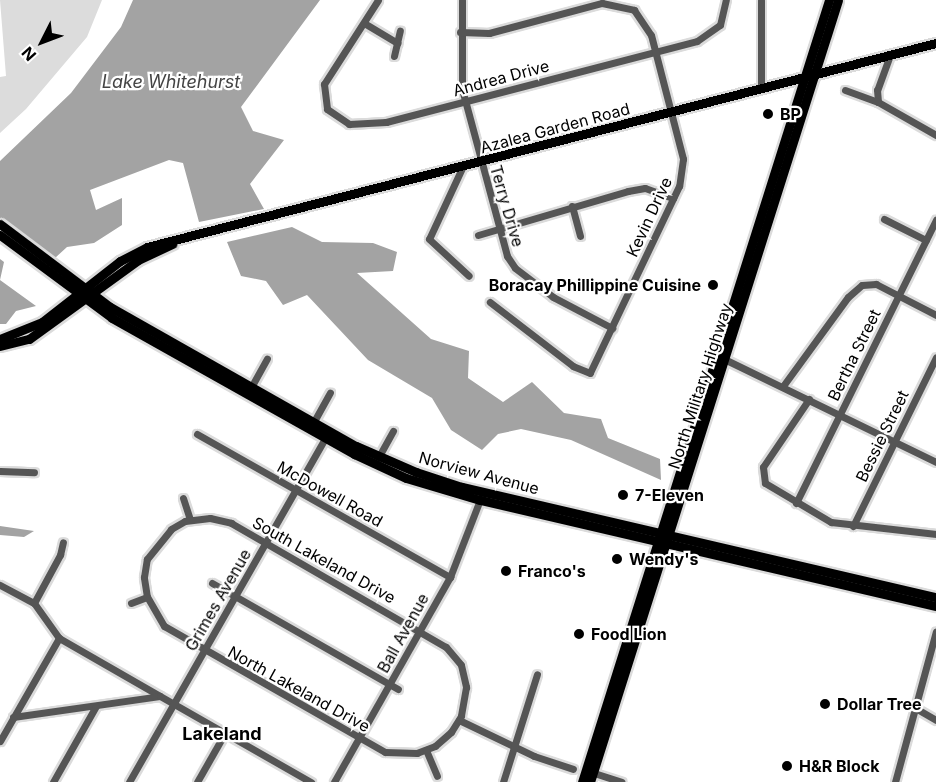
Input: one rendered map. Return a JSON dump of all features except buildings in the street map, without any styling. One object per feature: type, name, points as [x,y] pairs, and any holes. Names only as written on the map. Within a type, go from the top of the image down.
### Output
[{"type":"main road","name":"North Military Highway","points":[[721,358],[802,79],[829,0]]},
{"type":"main road","name":"North Military Highway","points":[[582,782],[590,775],[663,538],[838,0]]},
{"type":"main road","name":"Azalea Garden Road","points":[[0,339],[32,328],[138,260],[181,241],[936,43]]},
{"type":"main road","name":"Norview Avenue","points":[[0,224],[55,272]]},
{"type":"main road","name":"Norview Avenue","points":[[0,235],[85,295],[327,435],[432,487],[936,597]]},
{"type":"main road","name":"Azalea Garden Road","points":[[0,346],[29,339],[85,295]]},
{"type":"main road","name":"Norview Avenue","points":[[663,538],[936,606]]},
{"type":"street","points":[[378,0],[364,23],[397,43]]},
{"type":"street","name":"Terry Drive","points":[[462,0],[460,75],[507,256],[515,268],[569,308],[612,328]]},
{"type":"street","name":"Andrea Drive","points":[[364,23],[324,84],[327,109],[342,121],[361,126],[707,38],[723,20],[726,0]]},
{"type":"street","points":[[761,0],[761,89]]},
{"type":"street","points":[[460,32],[489,33],[593,3]]},
{"type":"street","name":"Kevin Drive","points":[[490,302],[573,366],[590,373],[673,198],[684,168],[672,113],[648,27],[638,13],[615,3],[593,3]]},
{"type":"street","points":[[394,56],[400,31]]},
{"type":"street","points":[[878,102],[877,90],[890,55]]},
{"type":"street","points":[[845,90],[878,102],[936,135]]},
{"type":"street","points":[[462,168],[429,239],[469,276]]},
{"type":"street","points":[[478,235],[498,227],[642,188],[673,198]]},
{"type":"street","points":[[572,206],[580,236]]},
{"type":"street","points":[[884,219],[926,240]]},
{"type":"street","name":"Bertha Street","points":[[796,502],[936,220]]},
{"type":"street","points":[[783,386],[852,292],[866,283],[936,315]]},
{"type":"street","name":"Bessie Street","points":[[853,526],[936,357]]},
{"type":"street","points":[[721,358],[936,462]]},
{"type":"street","points":[[249,390],[267,359]]},
{"type":"street","points":[[312,426],[330,393]]},
{"type":"street","points":[[809,399],[762,470],[769,486],[821,518],[853,526],[936,534]]},
{"type":"street","points":[[376,461],[393,431]]},
{"type":"street","name":"McDowell Road","points":[[197,434],[450,577]]},
{"type":"street","name":"Grimes Avenue","points":[[129,782],[327,435]]},
{"type":"street","points":[[0,471],[34,472]]},
{"type":"street","name":"Ball Avenue","points":[[334,782],[450,577],[481,496]]},
{"type":"street","points":[[183,498],[190,520]]},
{"type":"street","name":"South Lakeland Drive","points":[[190,520],[226,521],[420,630],[446,647],[466,669],[466,697],[459,720]]},
{"type":"street","name":"North Lakeland Drive","points":[[190,520],[162,536],[146,564],[147,597],[164,627],[359,739],[391,753],[426,750]]},
{"type":"street","points":[[34,603],[60,555],[63,542]]},
{"type":"street","points":[[212,583],[398,689]]},
{"type":"street","points":[[0,585],[34,603],[59,638],[311,782]]},
{"type":"street","points":[[131,603],[147,597]]},
{"type":"street","points":[[895,782],[917,709],[936,631]]},
{"type":"street","points":[[0,741],[59,638]]},
{"type":"street","points":[[503,782],[537,674]]},
{"type":"street","points":[[14,717],[160,696]]},
{"type":"street","points":[[53,782],[96,706]]},
{"type":"street","points":[[917,709],[936,720]]},
{"type":"street","points":[[437,776],[426,750],[442,741],[459,720],[514,747],[573,769]]},
{"type":"street","points":[[197,782],[225,733]]},
{"type":"street","points":[[590,775],[621,782]]},
{"type":"shaded area","points":[[0,0],[102,0],[87,37],[26,109],[0,133],[0,77],[6,76]]},
{"type":"water","name":"Lake Whitehurst","points":[[133,0],[320,0],[241,107],[253,131],[284,140],[250,184],[264,209],[199,222],[183,163],[169,160],[90,190],[96,210],[122,198],[122,225],[94,243],[67,247],[55,258],[5,220],[0,223],[0,161],[71,93],[121,27]]},
{"type":"water","points":[[292,227],[322,242],[373,243],[397,252],[393,271],[357,273],[431,339],[469,351],[468,378],[503,402],[532,382],[564,413],[601,419],[608,438],[660,459],[661,480],[571,440],[521,429],[498,434],[482,450],[451,430],[432,398],[368,360],[307,295],[283,305],[266,281],[241,276],[227,242]]},
{"type":"water","points":[[0,259],[4,262],[0,280]]},
{"type":"water","points":[[0,280],[36,306],[16,311],[6,324],[0,324]]},
{"type":"water","points":[[0,526],[34,531],[24,537],[0,535]]},
{"type":"place","name":"BP","points":[[768,114]]},
{"type":"place","name":"Boracay Phillippine Cuisine","points":[[713,285]]},
{"type":"place","name":"7-Eleven","points":[[623,495]]},
{"type":"place","name":"Wendy's","points":[[617,559]]},
{"type":"place","name":"Franco's","points":[[506,571]]},
{"type":"place","name":"Food Lion","points":[[579,634]]},
{"type":"place","name":"Dollar Tree","points":[[825,704]]},
{"type":"place","name":"H&R Block","points":[[787,766]]},
{"type":"district","name":"Lakeland","points":[[222,734]]}]
